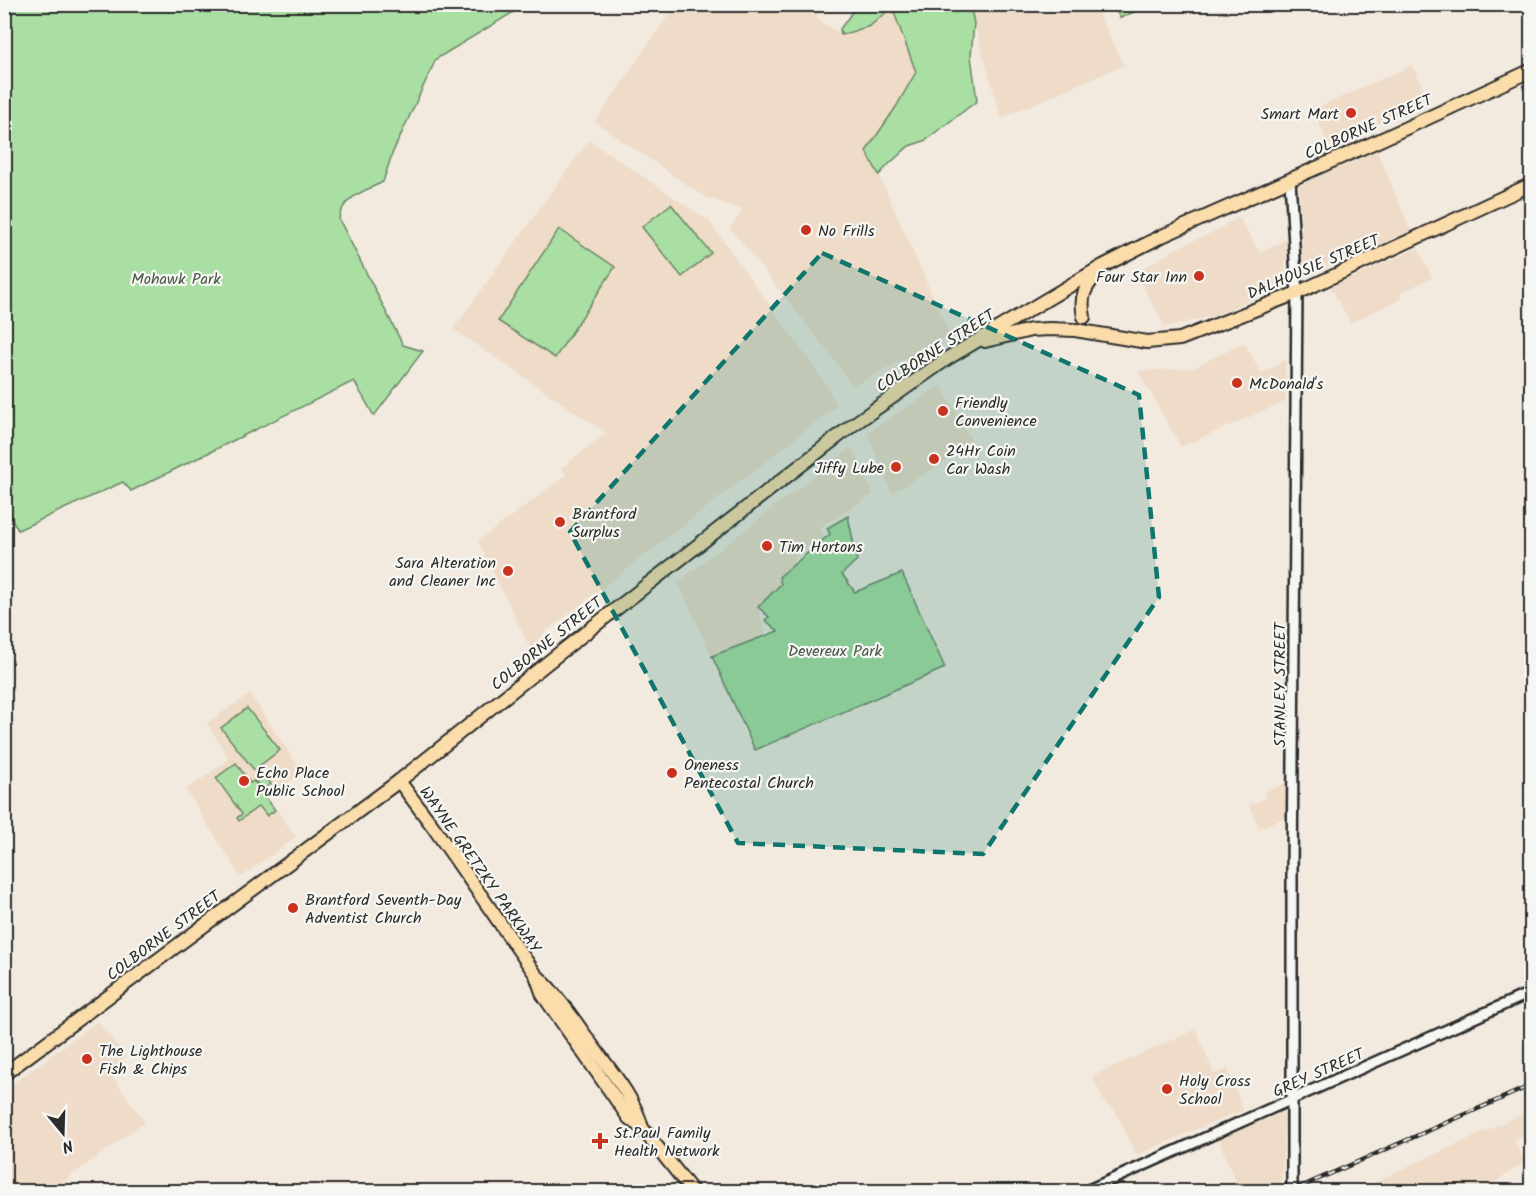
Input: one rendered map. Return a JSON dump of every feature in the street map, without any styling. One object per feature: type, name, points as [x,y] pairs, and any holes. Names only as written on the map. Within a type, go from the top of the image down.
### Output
[{"type":"main road","name":"COLBORNE STREET","points":[[4,1074],[399,781],[854,423],[948,358],[1103,266],[1162,236],[1532,70]]},
{"type":"main road","name":"DALHOUSIE STREET","points":[[972,344],[1031,330],[1075,330],[1147,342],[1179,339],[1297,293],[1532,184]]},
{"type":"main road","points":[[1084,317],[1081,299],[1083,292],[1103,266]]},
{"type":"main road","points":[[1065,289],[1084,317],[1100,333]]},
{"type":"main road","name":"WAYNE GRETZKY PARKWAY","points":[[399,781],[536,975],[552,990],[605,1063],[638,1113],[642,1128],[693,1191]]},
{"type":"street","name":"STANLEY STREET","points":[[1290,180],[1297,293],[1292,1191]]},
{"type":"street","name":"GREY STREET","points":[[1084,1191],[1532,992]]},
{"type":"highlighted area","points":[[822,253],[1139,395],[1159,597],[983,854],[738,843],[570,532]]},
{"type":"shaded area","points":[[675,5],[826,5],[816,18],[841,35],[870,26],[892,7],[916,72],[896,107],[866,151],[879,175],[950,335],[853,386],[730,228],[743,210],[705,197],[595,122]]},
{"type":"shaded area","points":[[969,5],[1094,5],[1124,65],[1001,118]]},
{"type":"shaded area","points":[[1412,65],[1430,102],[1329,145],[1313,110]]},
{"type":"shaded area","points":[[589,140],[709,221],[826,384],[837,406],[544,633],[532,652],[478,541],[566,475],[561,468],[606,433],[453,329]]},
{"type":"shaded area","points":[[1377,151],[1411,231],[1304,277],[1299,185]]},
{"type":"shaded area","points":[[1239,217],[1260,253],[1288,238],[1284,283],[1217,315],[1165,327],[1136,273],[1177,248]]},
{"type":"shaded area","points":[[1418,248],[1432,278],[1400,293],[1402,299],[1350,323],[1331,287]]},
{"type":"shaded area","points":[[1244,342],[1261,373],[1285,360],[1286,401],[1181,447],[1138,371],[1193,368]]},
{"type":"shaded area","points":[[941,385],[974,445],[892,493],[867,433]]},
{"type":"shaded area","points":[[852,447],[873,494],[819,528],[824,536],[794,558],[797,562],[779,577],[781,584],[758,607],[766,635],[712,656],[678,582]]},
{"type":"shaded area","name":"Echo Place Public School","points":[[250,694],[302,772],[268,797],[296,837],[240,876],[186,790],[229,759],[207,723]]},
{"type":"shaded area","points":[[1288,782],[1289,816],[1259,828],[1249,805],[1266,798],[1264,792]]},
{"type":"shaded area","points":[[98,1021],[126,1057],[109,1072],[145,1122],[50,1191],[5,1191],[5,1090]]},
{"type":"shaded area","name":"Holy Cross School","points":[[1196,1029],[1214,1074],[1228,1069],[1243,1110],[1136,1155],[1115,1110],[1104,1102],[1092,1076]]},
{"type":"shaded area","points":[[1531,1110],[1531,1134],[1514,1140],[1525,1162],[1482,1191],[1355,1191]]},
{"type":"shaded area","points":[[1284,1112],[1282,1181],[1258,1191],[1240,1191],[1218,1139]]},
{"type":"green space","points":[[858,4],[970,5],[974,23],[971,56],[977,101],[924,141],[909,146],[879,175],[866,151],[896,107],[916,72],[892,7],[870,26],[841,35],[840,29]]},
{"type":"green space","name":"Mohawk Park","points":[[15,5],[525,5],[436,59],[392,154],[383,182],[349,200],[341,211],[339,219],[403,345],[423,351],[374,416],[354,381],[131,491],[123,482],[18,530],[4,506],[4,27]]},
{"type":"green space","points":[[1113,5],[1150,5],[1120,18]]},
{"type":"green space","points":[[671,204],[711,253],[682,277],[642,227]]},
{"type":"green space","points":[[559,229],[615,267],[555,358],[498,321]]},
{"type":"green space","name":"Devereux Park","points":[[848,516],[857,560],[842,574],[855,592],[902,573],[945,668],[755,750],[712,656],[778,631],[765,620],[769,617],[758,607],[781,584],[779,577],[830,534],[827,528]]},
{"type":"green space","points":[[247,708],[280,750],[254,770],[221,728]]},
{"type":"green space","points":[[236,763],[250,783],[254,781],[275,810],[267,816],[259,806],[239,821],[237,818],[242,814],[216,778]]},
{"type":"green space","points":[[260,775],[265,776],[271,784],[262,790],[254,779]]},
{"type":"railway","points":[[1289,1192],[1532,1085]]},
{"type":"place","name":"Smart Mart","points":[[1351,113]]},
{"type":"place","name":"No Frills","points":[[806,230]]},
{"type":"place","name":"Four Star Inn","points":[[1199,276]]},
{"type":"place","name":"McDonald's","points":[[1237,383]]},
{"type":"place","name":"Friendly Convenience","points":[[943,411]]},
{"type":"place","name":"24Hr Coin Car Wash","points":[[934,459]]},
{"type":"place","name":"Jiffy Lube","points":[[896,467]]},
{"type":"place","name":"Brantford Surplus","points":[[560,522]]},
{"type":"place","name":"Tim Hortons","points":[[767,546]]},
{"type":"place","name":"Sara Alteration and Cleaner Inc","points":[[508,571]]},
{"type":"place","name":"Oneness Pentecostal Church","points":[[672,773]]},
{"type":"place","name":"Echo Place Public School","points":[[244,781]]},
{"type":"place","name":"Brantford Seventh-Day Adventist Church","points":[[293,908]]},
{"type":"place","name":"The Lighthouse Fish & Chips","points":[[87,1059]]},
{"type":"place","name":"Holy Cross School","points":[[1167,1089]]},
{"type":"place","name":"St.Paul Family Health Network","points":[[600,1141]]}]
